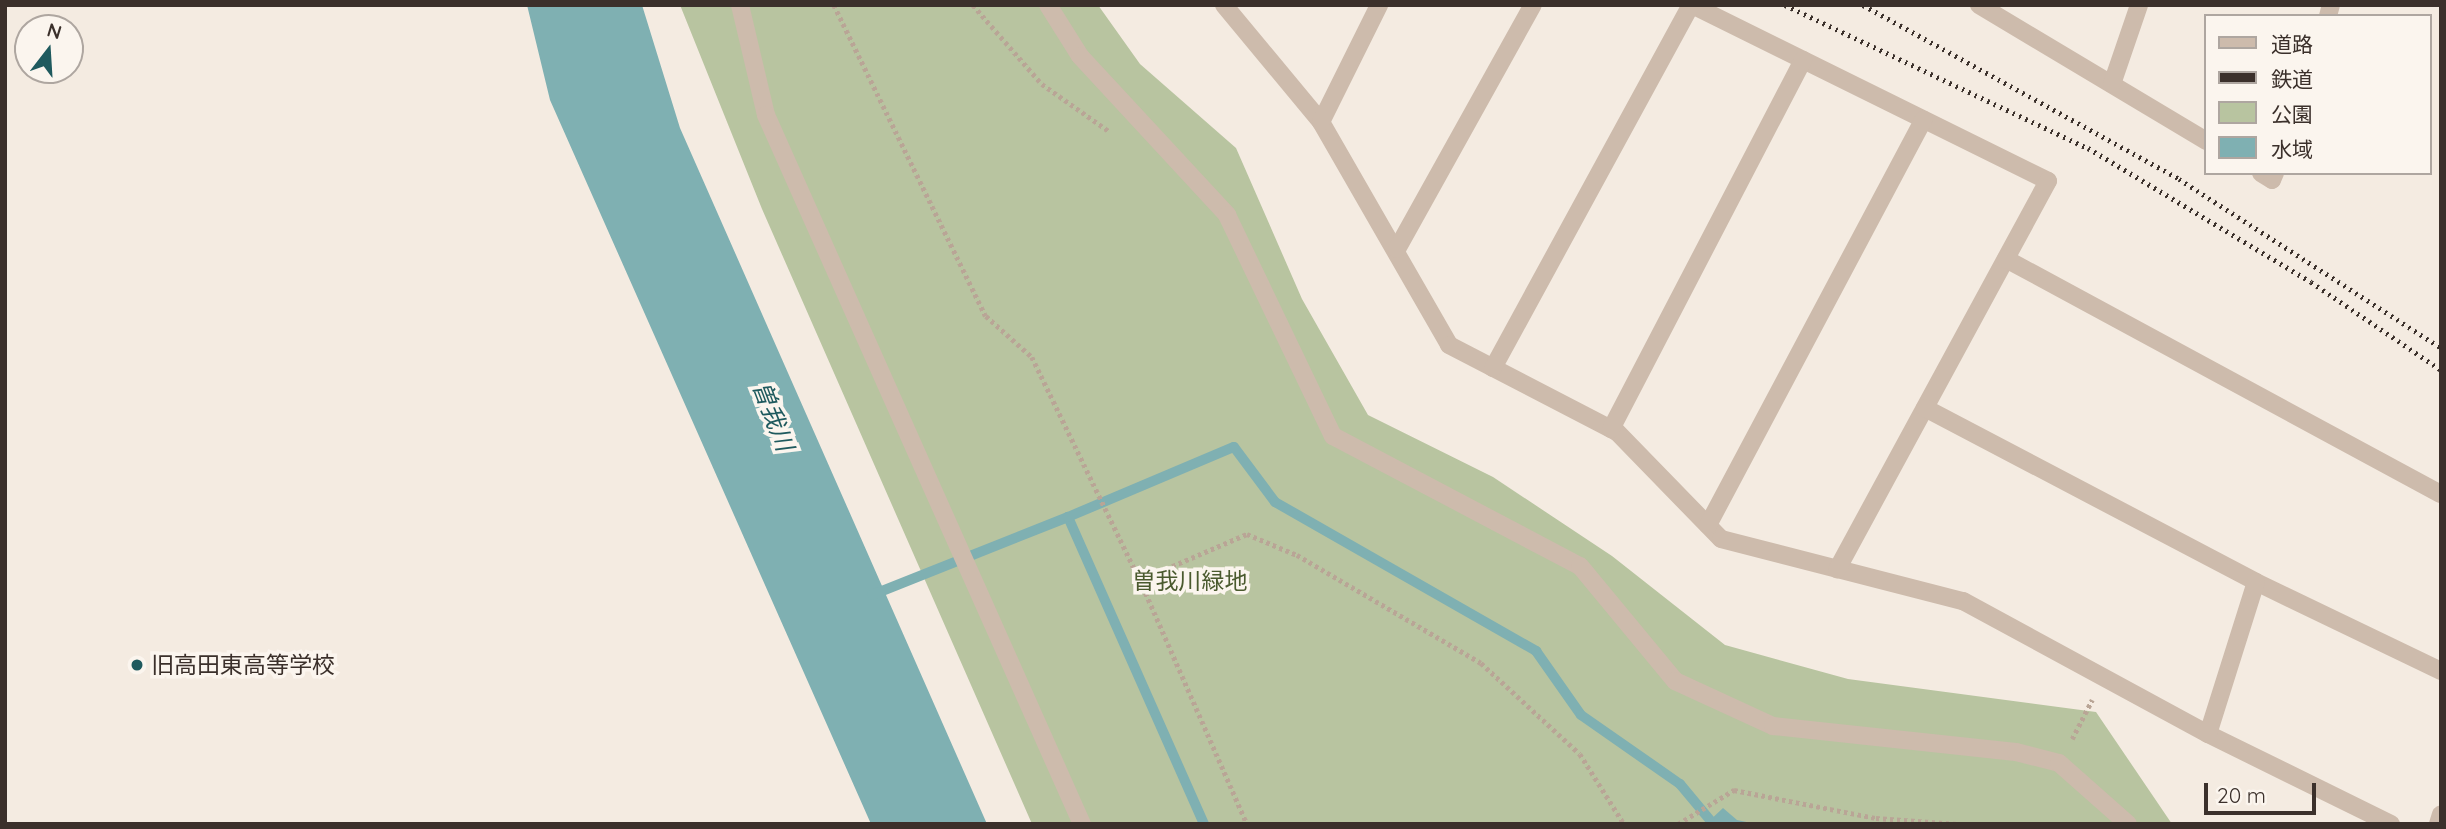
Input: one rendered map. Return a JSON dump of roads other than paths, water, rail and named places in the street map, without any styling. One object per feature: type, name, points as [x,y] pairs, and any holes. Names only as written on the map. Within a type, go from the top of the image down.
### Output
[{"type":"street","points":[[740,5],[766,115],[1082,824]]},
{"type":"street","points":[[1048,5],[1080,56],[1227,215],[1333,436],[1580,566],[1675,681],[1773,726],[2017,752],[2059,764],[2128,824]]},
{"type":"street","points":[[1224,5],[1321,121],[1397,249],[1449,345],[1611,429],[1721,539],[1963,601],[2208,734],[2391,824]]},
{"type":"street","points":[[1321,121],[1379,5]]},
{"type":"street","points":[[1397,249],[1533,5]]},
{"type":"street","points":[[1493,368],[1692,5],[2048,181],[1837,569]]},
{"type":"street","points":[[1979,5],[2204,140]]},
{"type":"street","points":[[2112,85],[2139,5]]},
{"type":"street","points":[[1611,429],[1803,60]]},
{"type":"street","points":[[1708,525],[1923,120]]},
{"type":"street","points":[[2006,259],[2441,494]]},
{"type":"street","points":[[1925,408],[2256,582],[2441,671]]},
{"type":"street","points":[[2208,734],[2256,582]]},
{"type":"street","points":[[2438,824],[2441,814]]},
{"type":"water","name":"曽我川","points":[[527,5],[642,5],[680,128],[987,824],[871,824],[550,100]]},
{"type":"water","points":[[1723,808],[1737,820],[1756,824],[1706,824]]},
{"type":"waterway","points":[[1204,824],[1068,517],[1234,447],[1275,502],[1536,651],[1581,715],[1680,784],[1710,820]]},
{"type":"waterway","points":[[872,595],[1068,517]]},
{"type":"railway","points":[[1785,5],[2088,148],[2311,282],[2441,370]]},
{"type":"railway","points":[[1863,5],[2179,179],[2441,348]]},
{"type":"place","name":"旧高田東高等学校","points":[[137,665]]},
{"type":"park label","name":"曽我川緑地","points":[[1190,581]]}]
